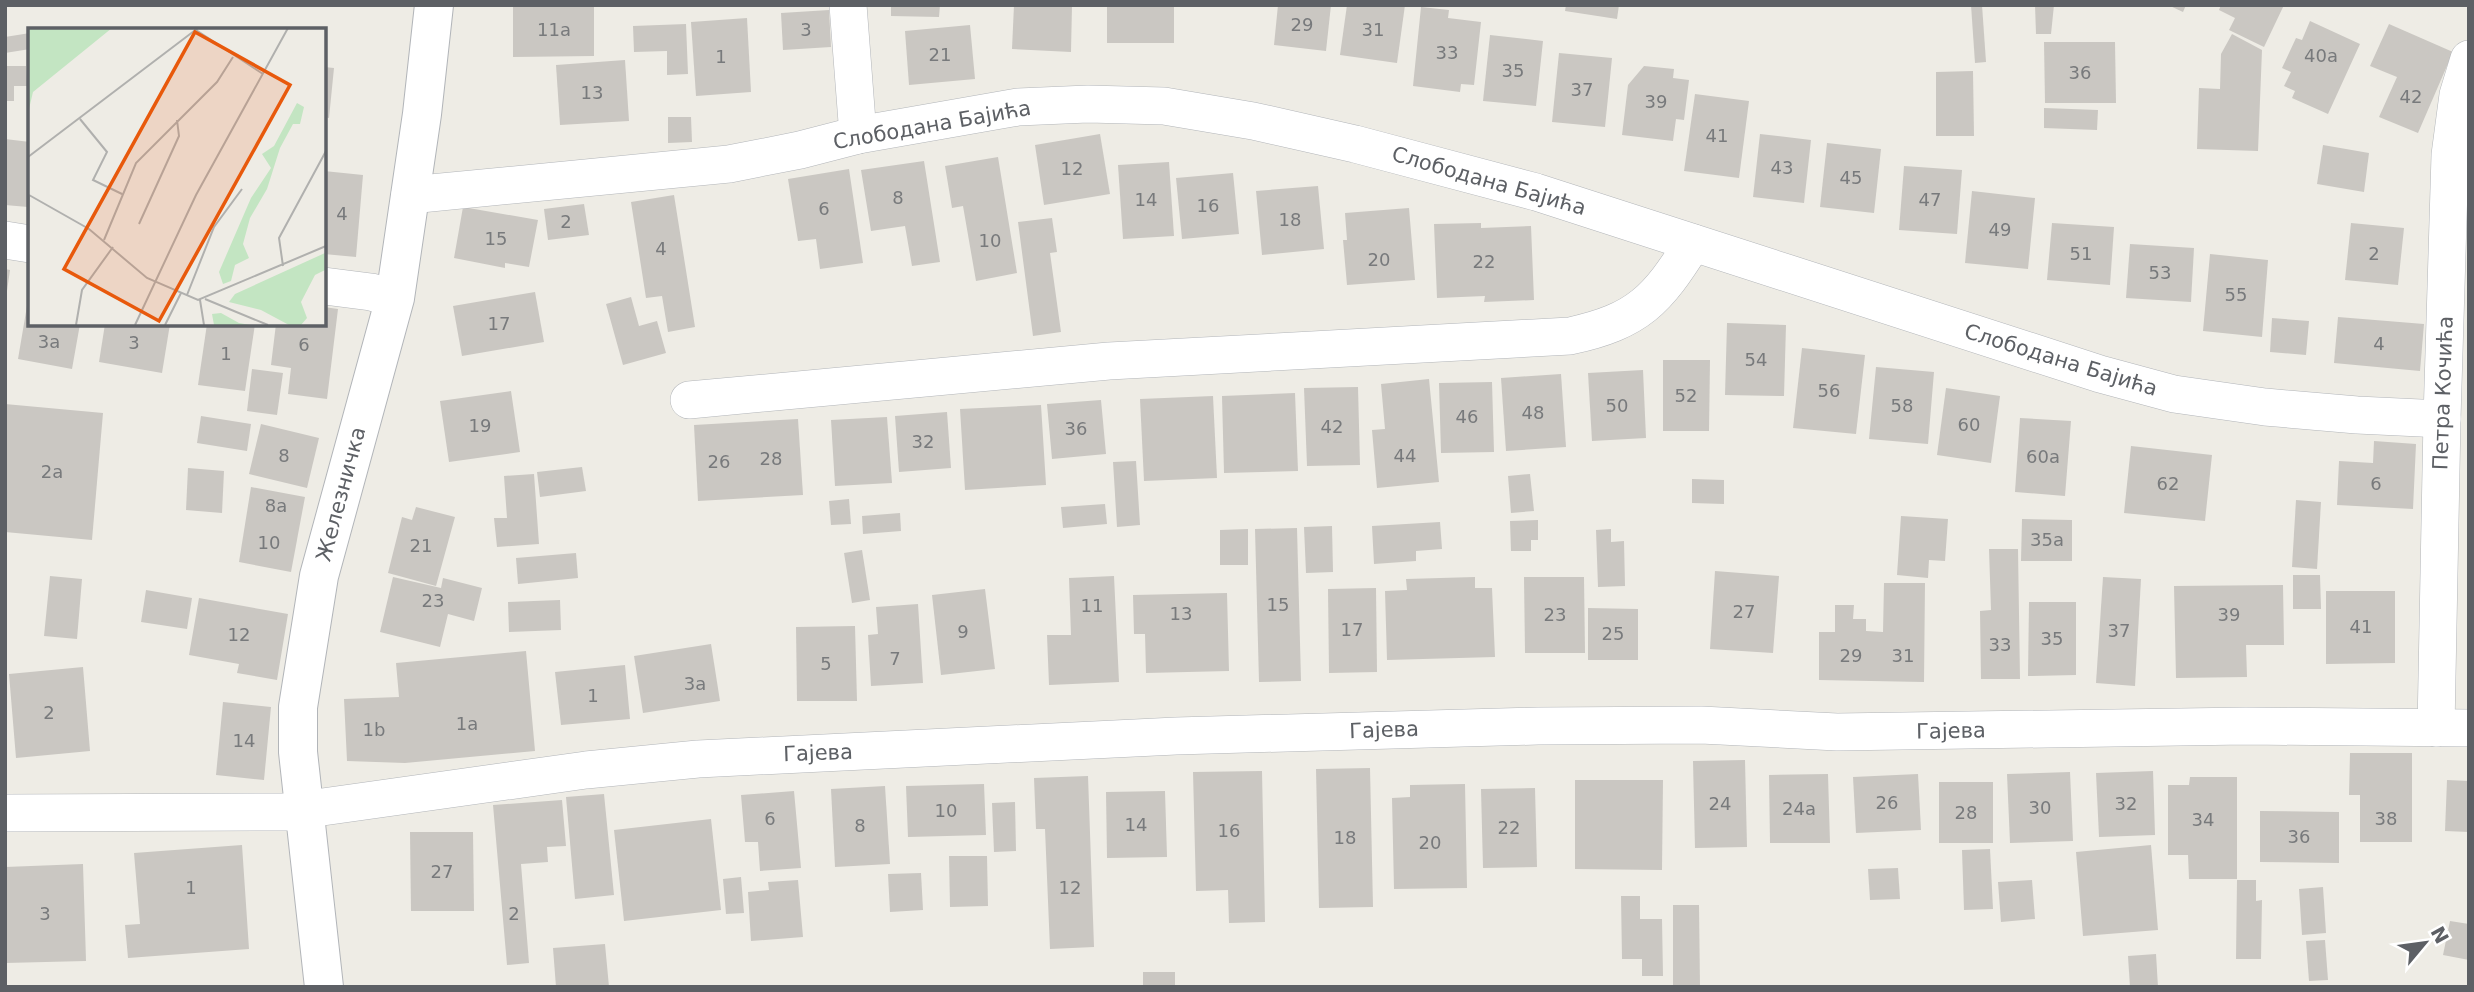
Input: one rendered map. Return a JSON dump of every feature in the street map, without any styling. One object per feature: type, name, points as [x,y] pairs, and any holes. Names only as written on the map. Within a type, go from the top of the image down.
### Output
[{"type":"street","name":"Железничка","points":[[324,987],[298,752],[298,707],[316,589],[394,298],[422,114],[434,5]]},
{"type":"street","points":[[848,5],[858,135]]},
{"type":"street","name":"Петра Кочића","points":[[2452,728],[2442,419],[2452,132],[2458,95],[2469,59]]},
{"type":"street","name":"Слободана Бајића","points":[[410,195],[729,164],[858,135],[1018,107],[1088,104],[1164,106],[1253,121],[1355,144],[1536,192],[2100,374],[2174,394],[2304,410],[2442,419]]},
{"type":"street","points":[[5,240],[28,244]]},
{"type":"street","points":[[689,400],[1109,361],[1570,336],[1594,331],[1638,310],[1656,297],[1693,243]]},
{"type":"street","points":[[326,286],[394,298]]},
{"type":"street","name":"Гајева","points":[[5,813],[304,811],[457,787],[698,759],[1162,737],[1552,726],[1701,725],[1837,732],[2246,726],[2452,728]]},
{"type":"building","points":[[513,5],[594,5],[594,56],[513,57]]},
{"type":"building","points":[[891,5],[940,5],[939,17],[891,16]]},
{"type":"building","points":[[1014,5],[1072,5],[1071,52],[1012,49]]},
{"type":"building","points":[[1107,5],[1174,5],[1174,43],[1107,43]]},
{"type":"building","points":[[1278,5],[1331,5],[1326,51],[1274,45]]},
{"type":"building","points":[[1347,5],[1405,5],[1397,63],[1340,55]]},
{"type":"building","points":[[1566,5],[1619,5],[1617,19],[1565,11]]},
{"type":"building","points":[[1971,5],[1982,5],[1986,62],[1975,63]]},
{"type":"building","points":[[2035,5],[2054,5],[2051,34],[2036,34]]},
{"type":"building","points":[[2168,5],[2186,5],[2183,12]]},
{"type":"building","points":[[2221,5],[2284,5],[2264,47],[2229,30],[2235,18],[2219,10]]},
{"type":"building","points":[[1421,7],[1449,10],[1448,18],[1481,22],[1474,85],[1461,84],[1460,92],[1413,86]]},
{"type":"building","points":[[829,10],[831,47],[783,50],[781,13]]},
{"type":"building","points":[[747,18],[751,92],[696,96],[691,22]]},
{"type":"building","points":[[2310,21],[2360,44],[2328,114],[2292,98],[2295,91],[2284,86],[2291,72],[2282,68],[2296,38],[2302,40]]},
{"type":"building","points":[[686,24],[688,74],[667,75],[667,51],[634,52],[633,26]]},
{"type":"building","points":[[2389,24],[2453,52],[2418,133],[2379,117],[2397,77],[2370,66]]},
{"type":"building","points":[[970,25],[975,79],[909,85],[905,31]]},
{"type":"building","points":[[28,33],[28,49],[5,53],[5,37]]},
{"type":"building","points":[[2232,34],[2262,50],[2258,151],[2197,149],[2199,88],[2220,89],[2221,54]]},
{"type":"building","points":[[1490,35],[1543,41],[1536,106],[1483,101]]},
{"type":"building","points":[[2044,42],[2115,42],[2116,103],[2045,103]]},
{"type":"building","points":[[1559,53],[1612,58],[1605,127],[1552,122]]},
{"type":"building","points":[[625,60],[629,121],[560,125],[556,65]]},
{"type":"building","points":[[5,66],[26,66],[27,86],[14,86],[14,101],[5,101]]},
{"type":"building","points":[[1644,66],[1674,69],[1673,78],[1689,80],[1684,120],[1676,119],[1673,141],[1622,135],[1628,85]]},
{"type":"building","points":[[326,67],[334,68],[329,118],[326,117]]},
{"type":"building","points":[[1973,71],[1974,136],[1936,136],[1936,72]]},
{"type":"building","points":[[1695,94],[1749,101],[1739,178],[1684,171]]},
{"type":"building","points":[[2044,108],[2098,110],[2097,130],[2044,128]]},
{"type":"building","points":[[668,117],[691,117],[692,142],[668,143]]},
{"type":"building","points":[[1100,134],[1110,194],[1044,205],[1035,145]]},
{"type":"building","points":[[1760,134],[1811,140],[1804,203],[1753,197]]},
{"type":"building","points":[[5,139],[28,142],[28,207],[5,205]]},
{"type":"building","points":[[1827,143],[1881,149],[1874,213],[1820,207]]},
{"type":"building","points":[[2323,145],[2369,153],[2364,192],[2317,184]]},
{"type":"building","points":[[998,157],[1017,273],[976,281],[963,206],[952,208],[945,166]]},
{"type":"building","points":[[924,161],[940,262],[912,266],[905,226],[871,231],[861,170]]},
{"type":"building","points":[[1169,162],[1174,236],[1123,239],[1118,165]]},
{"type":"building","points":[[1904,166],[1962,170],[1957,234],[1899,230]]},
{"type":"building","points":[[849,169],[863,263],[820,269],[816,239],[798,241],[788,179]]},
{"type":"building","points":[[326,171],[363,175],[356,257],[326,254]]},
{"type":"building","points":[[1233,173],[1239,234],[1182,239],[1176,178]]},
{"type":"building","points":[[1318,186],[1324,249],[1262,255],[1256,191]]},
{"type":"building","points":[[1972,191],[2035,198],[2028,269],[1965,263]]},
{"type":"building","points":[[674,195],[695,327],[668,332],[662,296],[646,298],[631,202]]},
{"type":"building","points":[[584,204],[589,235],[548,240],[544,209]]},
{"type":"building","points":[[463,207],[538,220],[529,267],[505,263],[505,268],[454,258]]},
{"type":"building","points":[[1409,208],[1415,280],[1347,285],[1343,240],[1347,240],[1345,213]]},
{"type":"building","points":[[1052,218],[1057,252],[1050,253],[1061,332],[1033,336],[1018,222]]},
{"type":"building","points":[[1481,223],[1481,228],[1531,226],[1534,300],[1484,302],[1485,296],[1437,298],[1434,224]]},
{"type":"building","points":[[2052,223],[2114,227],[2110,285],[2047,280]]},
{"type":"building","points":[[2351,223],[2404,228],[2398,285],[2345,280]]},
{"type":"building","points":[[2130,244],[2194,248],[2191,302],[2126,298]]},
{"type":"building","points":[[2210,254],[2268,260],[2262,337],[2203,331]]},
{"type":"building","points":[[5,269],[10,270],[7,291],[5,291]]},
{"type":"building","points":[[535,292],[544,342],[462,356],[453,306]]},
{"type":"building","points":[[631,297],[639,326],[657,321],[666,353],[623,365],[606,304]]},
{"type":"building","points":[[28,300],[28,326],[80,326],[72,369],[18,359]]},
{"type":"building","points":[[326,307],[338,309],[327,399],[288,394],[291,368],[271,365],[276,326],[326,326]]},
{"type":"building","points":[[2338,317],[2424,324],[2420,371],[2334,363]]},
{"type":"building","points":[[2272,318],[2309,321],[2306,355],[2270,352]]},
{"type":"building","points":[[1727,323],[1786,325],[1784,396],[1725,395]]},
{"type":"building","points":[[105,326],[170,326],[162,373],[99,362]]},
{"type":"building","points":[[207,326],[255,326],[245,391],[198,385]]},
{"type":"building","points":[[1802,348],[1865,355],[1856,434],[1793,428]]},
{"type":"building","points":[[1663,360],[1710,360],[1709,431],[1663,431]]},
{"type":"building","points":[[1876,367],[1934,372],[1928,444],[1869,439]]},
{"type":"building","points":[[252,369],[283,373],[277,415],[247,411]]},
{"type":"building","points":[[1643,370],[1646,438],[1592,441],[1588,373]]},
{"type":"building","points":[[1561,374],[1566,447],[1506,451],[1501,378]]},
{"type":"building","points":[[1429,379],[1439,482],[1377,488],[1372,430],[1385,429],[1381,384]]},
{"type":"building","points":[[1492,382],[1494,452],[1441,453],[1439,383]]},
{"type":"building","points":[[1358,387],[1360,465],[1307,466],[1304,388]]},
{"type":"building","points":[[1946,388],[2000,396],[1991,463],[1937,455]]},
{"type":"building","points":[[511,391],[520,452],[449,462],[440,401]]},
{"type":"building","points":[[1295,393],[1298,471],[1224,473],[1222,396]]},
{"type":"building","points":[[1213,396],[1217,478],[1144,481],[1140,399]]},
{"type":"building","points":[[1101,400],[1106,454],[1052,459],[1047,404]]},
{"type":"building","points":[[5,404],[103,413],[92,540],[5,532]]},
{"type":"building","points":[[1041,405],[1046,485],[965,490],[960,409]]},
{"type":"building","points":[[947,412],[951,468],[899,472],[895,416]]},
{"type":"building","points":[[201,416],[251,424],[247,451],[197,443]]},
{"type":"building","points":[[887,417],[892,483],[835,486],[831,420]]},
{"type":"building","points":[[2020,418],[2071,421],[2065,496],[2015,492]]},
{"type":"building","points":[[798,419],[803,495],[698,501],[694,425]]},
{"type":"building","points":[[261,424],[319,438],[307,488],[249,474]]},
{"type":"building","points":[[2374,441],[2416,444],[2413,509],[2337,505],[2339,461],[2373,463]]},
{"type":"building","points":[[2131,446],[2212,455],[2205,521],[2124,513]]},
{"type":"building","points":[[1136,461],[1140,525],[1117,527],[1113,462]]},
{"type":"building","points":[[582,467],[586,491],[540,497],[537,472]]},
{"type":"building","points":[[188,468],[224,471],[222,513],[186,510]]},
{"type":"building","points":[[534,474],[539,544],[497,547],[494,518],[507,518],[504,476]]},
{"type":"building","points":[[1530,474],[1534,511],[1511,513],[1508,476]]},
{"type":"building","points":[[1692,479],[1724,480],[1724,504],[1692,503]]},
{"type":"building","points":[[251,487],[305,497],[291,572],[239,562]]},
{"type":"building","points":[[849,499],[851,524],[831,525],[829,501]]},
{"type":"building","points":[[2296,500],[2321,502],[2317,569],[2292,567]]},
{"type":"building","points":[[1105,504],[1107,524],[1063,528],[1061,507]]},
{"type":"building","points":[[416,507],[455,517],[436,586],[388,573],[402,517],[412,520]]},
{"type":"building","points":[[900,513],[901,531],[863,534],[862,516]]},
{"type":"building","points":[[1901,516],[1948,519],[1945,561],[1929,560],[1928,578],[1897,575]]},
{"type":"building","points":[[2022,519],[2072,520],[2072,561],[2021,561]]},
{"type":"building","points":[[1538,520],[1538,540],[1531,540],[1531,551],[1511,551],[1510,521]]},
{"type":"building","points":[[1440,522],[1442,549],[1416,551],[1416,561],[1374,564],[1372,526]]},
{"type":"building","points":[[1332,526],[1333,572],[1306,573],[1304,527]]},
{"type":"building","points":[[1297,528],[1301,681],[1259,682],[1255,529]]},
{"type":"building","points":[[1248,529],[1248,565],[1220,565],[1220,530]]},
{"type":"building","points":[[1611,529],[1611,542],[1624,541],[1625,586],[1598,587],[1596,530]]},
{"type":"building","points":[[1989,549],[2018,549],[2020,679],[1981,679],[1980,611],[1991,610]]},
{"type":"building","points":[[862,550],[870,600],[852,603],[844,553]]},
{"type":"building","points":[[576,553],[578,578],[518,584],[516,558]]},
{"type":"building","points":[[1715,571],[1779,576],[1773,653],[1710,649]]},
{"type":"building","points":[[2293,575],[2320,575],[2321,609],[2293,609]]},
{"type":"building","points":[[50,576],[82,579],[77,639],[44,636]]},
{"type":"building","points":[[1114,576],[1119,682],[1049,685],[1047,635],[1071,635],[1069,578]]},
{"type":"building","points":[[393,577],[441,588],[443,578],[482,588],[474,621],[448,614],[440,647],[380,632]]},
{"type":"building","points":[[1475,577],[1475,588],[1492,588],[1495,657],[1387,660],[1385,591],[1407,590],[1406,579]]},
{"type":"building","points":[[1524,577],[1584,577],[1585,653],[1525,653]]},
{"type":"building","points":[[2103,577],[2141,579],[2135,686],[2096,683]]},
{"type":"building","points":[[1884,583],[1925,583],[1924,682],[1819,680],[1819,632],[1835,632],[1835,605],[1854,605],[1853,619],[1866,619],[1866,631],[1883,632]]},
{"type":"building","points":[[2283,585],[2284,645],[2246,645],[2247,677],[2176,678],[2174,586]]},
{"type":"building","points":[[1376,588],[1377,672],[1329,673],[1328,589]]},
{"type":"building","points":[[985,589],[995,669],[941,675],[932,595]]},
{"type":"building","points":[[146,590],[192,598],[187,629],[141,622]]},
{"type":"building","points":[[2326,591],[2395,591],[2395,663],[2326,664]]},
{"type":"building","points":[[1227,593],[1229,671],[1146,673],[1145,634],[1134,634],[1133,595]]},
{"type":"building","points":[[199,598],[288,614],[277,680],[237,673],[239,664],[189,655]]},
{"type":"building","points":[[560,600],[561,630],[509,632],[508,602]]},
{"type":"building","points":[[2029,602],[2076,602],[2076,675],[2028,676]]},
{"type":"building","points":[[918,604],[923,683],[871,686],[868,635],[878,634],[876,607]]},
{"type":"building","points":[[1588,608],[1638,609],[1638,660],[1588,660]]},
{"type":"building","points":[[855,626],[857,701],[797,701],[796,627]]},
{"type":"building","points":[[711,644],[720,701],[643,713],[634,656]]},
{"type":"building","points":[[526,651],[535,751],[405,763],[347,761],[344,699],[399,697],[396,663]]},
{"type":"building","points":[[625,665],[630,719],[561,725],[555,672]]},
{"type":"building","points":[[83,667],[90,751],[16,758],[9,674]]},
{"type":"building","points":[[223,702],[271,707],[264,780],[216,775]]},
{"type":"building","points":[[2350,753],[2412,753],[2412,842],[2360,842],[2360,795],[2349,795]]},
{"type":"building","points":[[1745,760],[1747,847],[1695,848],[1693,761]]},
{"type":"building","points":[[1370,768],[1373,907],[1319,908],[1316,769]]},
{"type":"building","points":[[1262,771],[1265,922],[1229,923],[1228,890],[1196,891],[1193,772]]},
{"type":"building","points":[[2153,771],[2155,835],[2099,837],[2096,773]]},
{"type":"building","points":[[2070,772],[2073,841],[2010,843],[2007,774]]},
{"type":"building","points":[[1828,774],[1830,843],[1770,843],[1769,775]]},
{"type":"building","points":[[1918,774],[1921,830],[1856,833],[1853,777]]},
{"type":"building","points":[[1088,776],[1094,947],[1050,949],[1045,829],[1036,829],[1034,778]]},
{"type":"building","points":[[2190,777],[2237,777],[2237,879],[2189,879],[2188,855],[2168,855],[2168,785],[2189,785]]},
{"type":"building","points":[[1575,780],[1663,780],[1662,870],[1575,869]]},
{"type":"building","points":[[2447,780],[2469,781],[2469,832],[2445,831]]},
{"type":"building","points":[[1939,782],[1993,782],[1993,843],[1939,843]]},
{"type":"building","points":[[984,784],[986,835],[908,837],[906,786]]},
{"type":"building","points":[[1465,784],[1467,888],[1394,889],[1392,798],[1410,797],[1410,785]]},
{"type":"building","points":[[885,786],[890,864],[835,867],[831,789]]},
{"type":"building","points":[[1535,788],[1537,867],[1483,868],[1481,789]]},
{"type":"building","points":[[794,791],[801,868],[760,871],[758,842],[745,842],[741,795]]},
{"type":"building","points":[[1165,791],[1167,857],[1107,858],[1106,792]]},
{"type":"building","points":[[604,794],[614,895],[575,899],[566,797]]},
{"type":"building","points":[[562,800],[566,846],[547,847],[548,862],[521,864],[529,963],[507,965],[493,805]]},
{"type":"building","points":[[1015,802],[1016,851],[994,852],[992,803]]},
{"type":"building","points":[[2260,811],[2339,812],[2339,863],[2260,862]]},
{"type":"building","points":[[711,819],[721,910],[624,921],[614,830]]},
{"type":"building","points":[[410,832],[473,832],[474,911],[411,911]]},
{"type":"building","points":[[242,845],[249,949],[128,958],[125,925],[140,924],[134,853]]},
{"type":"building","points":[[2151,845],[2158,930],[2083,936],[2076,852]]},
{"type":"building","points":[[1990,849],[1993,909],[1964,910],[1962,850]]},
{"type":"building","points":[[949,856],[987,856],[988,906],[950,907]]},
{"type":"building","points":[[83,864],[86,961],[5,963],[5,867]]},
{"type":"building","points":[[1898,868],[1900,899],[1870,900],[1868,869]]},
{"type":"building","points":[[921,873],[923,910],[890,912],[888,874]]},
{"type":"building","points":[[741,877],[744,913],[726,914],[723,879]]},
{"type":"building","points":[[798,880],[803,937],[751,941],[748,892],[769,890],[768,882]]},
{"type":"building","points":[[2032,880],[2035,919],[2001,922],[1998,882]]},
{"type":"building","points":[[2237,880],[2256,880],[2256,901],[2262,900],[2261,959],[2236,959]]},
{"type":"building","points":[[2323,887],[2326,933],[2302,935],[2299,889]]},
{"type":"building","points":[[1621,896],[1640,896],[1640,919],[1662,919],[1663,976],[1642,976],[1642,959],[1622,959]]},
{"type":"building","points":[[1673,905],[1699,905],[1700,987],[1673,987]]},
{"type":"building","points":[[2450,921],[2469,924],[2469,960],[2443,955]]},
{"type":"building","points":[[2325,940],[2328,980],[2309,981],[2306,941]]},
{"type":"building","points":[[605,944],[609,987],[556,987],[553,948]]},
{"type":"building","points":[[2156,954],[2158,987],[2130,987],[2128,956]]},
{"type":"building","points":[[1143,972],[1175,972],[1175,987],[1143,987]]}]
